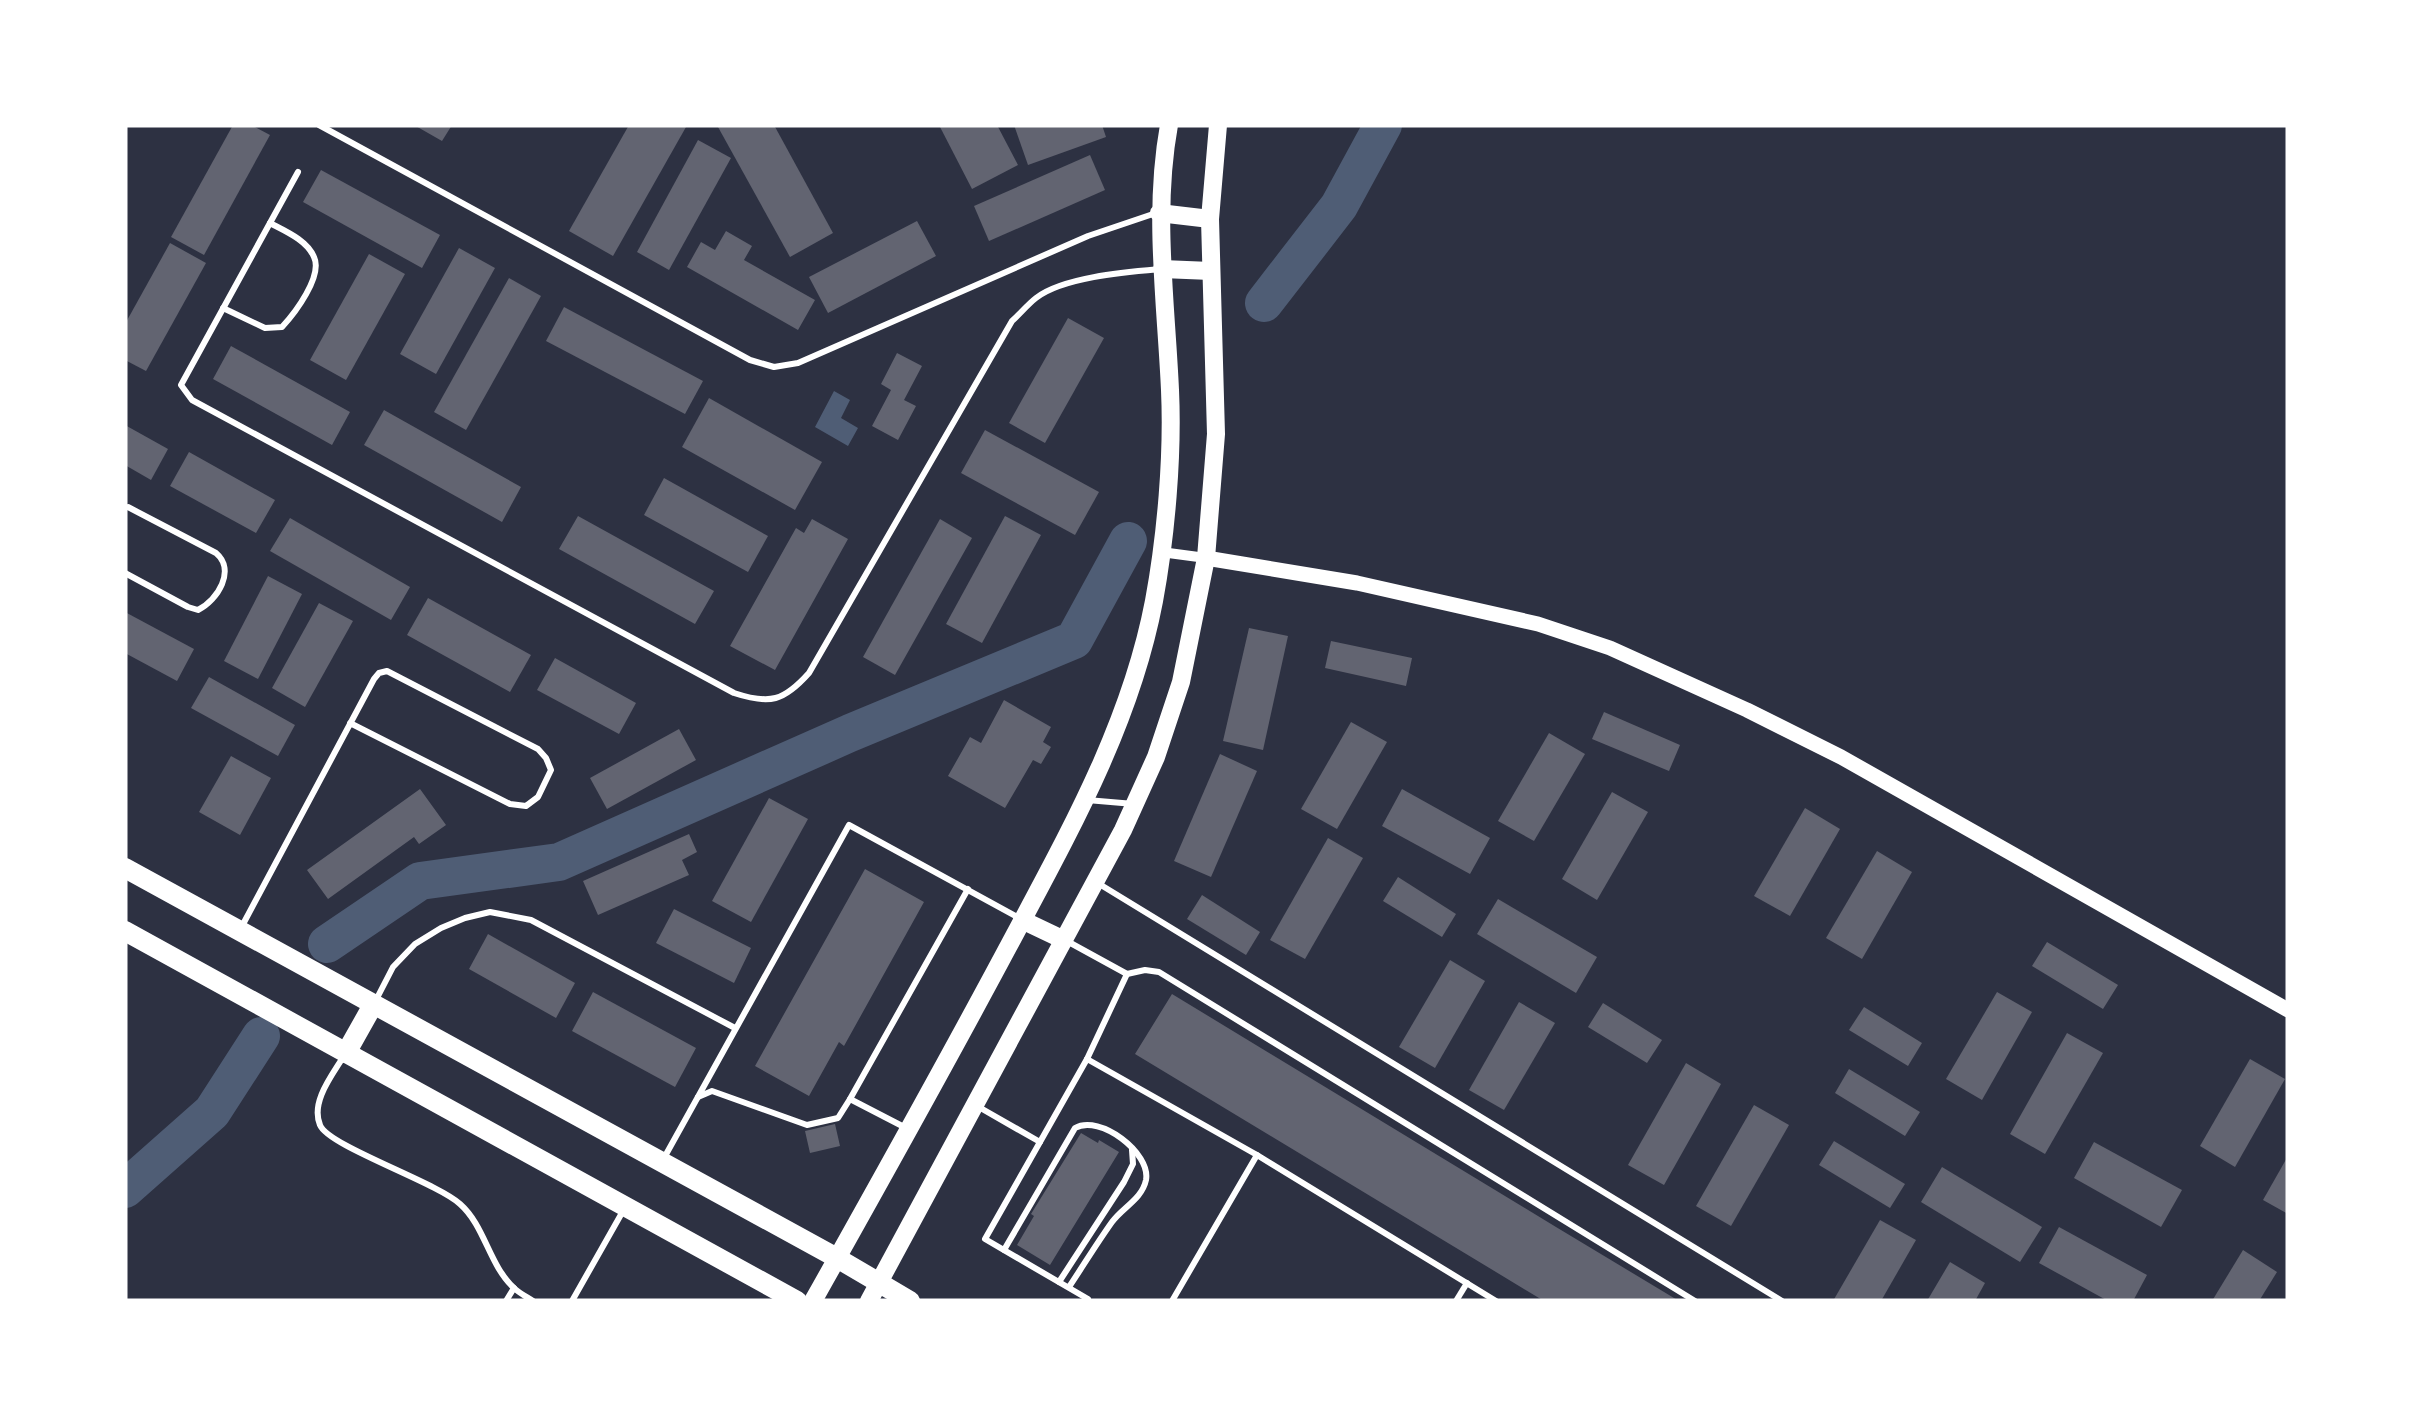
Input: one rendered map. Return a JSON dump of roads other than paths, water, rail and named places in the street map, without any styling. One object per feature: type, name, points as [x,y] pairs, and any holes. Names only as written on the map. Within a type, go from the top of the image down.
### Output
[{"type":"main road","points":[[813,1301],[1086,800],[1135,674],[1153,604],[1169,456],[1170,394],[1159,212],[1169,125]]},
{"type":"main road","points":[[874,1292],[1135,804],[1156,757],[1181,682],[1206,558],[1216,434],[1210,219],[1218,125]]},
{"type":"main road","points":[[1159,212],[1210,219]]},
{"type":"main road","points":[[1162,268],[1211,271]]},
{"type":"main road","points":[[125,868],[837,1258],[874,1292],[910,1301]]},
{"type":"main road","points":[[1022,920],[1064,940]]},
{"type":"main road","points":[[125,931],[797,1301]]},
{"type":"main road","points":[[346,1053],[374,1005]]},
{"type":"street","points":[[1161,552],[1358,583],[1538,624],[1610,648],[1841,757],[2288,1010]]},
{"type":"lane","points":[[319,125],[750,360],[774,367],[798,363],[1088,236],[1159,212]]},
{"type":"lane","points":[[298,172],[182,386],[192,400],[755,700],[774,699],[793,691],[809,673],[1012,321],[1038,296],[1068,284],[1162,268]]},
{"type":"lane","points":[[223,308],[265,328],[282,327],[309,287],[316,273],[314,256],[298,239],[270,223]]},
{"type":"lane","points":[[125,508],[216,553],[225,560],[227,572],[208,605],[198,610],[125,573]]},
{"type":"lane","points":[[239,931],[374,679],[378,673],[387,671],[538,749],[551,770],[538,797],[526,806],[510,804],[350,724]]},
{"type":"lane","points":[[1086,800],[1135,804]]},
{"type":"lane","points":[[662,1163],[849,825],[1022,920]]},
{"type":"lane","points":[[1095,882],[1782,1301]]},
{"type":"lane","points":[[698,1097],[712,1091],[808,1125],[838,1118],[968,889]]},
{"type":"lane","points":[[374,1005],[393,967],[415,944],[453,923],[490,912],[531,920],[735,1028]]},
{"type":"lane","points":[[1064,940],[1127,974],[1159,972],[1695,1301]]},
{"type":"lane","points":[[1089,1300],[985,1239],[1087,1059],[1127,974]]},
{"type":"lane","points":[[346,1053],[319,1104],[320,1125],[325,1132],[456,1200],[469,1213],[501,1271],[514,1288],[533,1301]]},
{"type":"lane","points":[[1087,1059],[1257,1155],[1496,1301]]},
{"type":"lane","points":[[850,1099],[909,1130]]},
{"type":"lane","points":[[976,1106],[1040,1142]]},
{"type":"lane","points":[[1004,1250],[1075,1128],[1082,1124],[1102,1127],[1118,1136],[1144,1164],[1144,1186],[1134,1202],[1114,1218],[1069,1287]]},
{"type":"lane","points":[[1060,1282],[1124,1182],[1133,1164],[1132,1149]]},
{"type":"lane","points":[[1172,1301],[1257,1155]]},
{"type":"lane","points":[[572,1301],[625,1206]]},
{"type":"lane","points":[[1456,1301],[1467,1283]]},
{"type":"lane","points":[[506,1301],[514,1288]]},
{"type":"water","points":[[834,391],[850,400],[841,418],[858,428],[848,446],[815,427]]},
{"type":"waterway","points":[[1264,303],[1339,206],[1383,125]]},
{"type":"waterway","points":[[327,944],[420,881],[559,862],[850,733],[1074,640],[1128,541]]},
{"type":"waterway","points":[[125,1189],[212,1112],[261,1036]]}]
